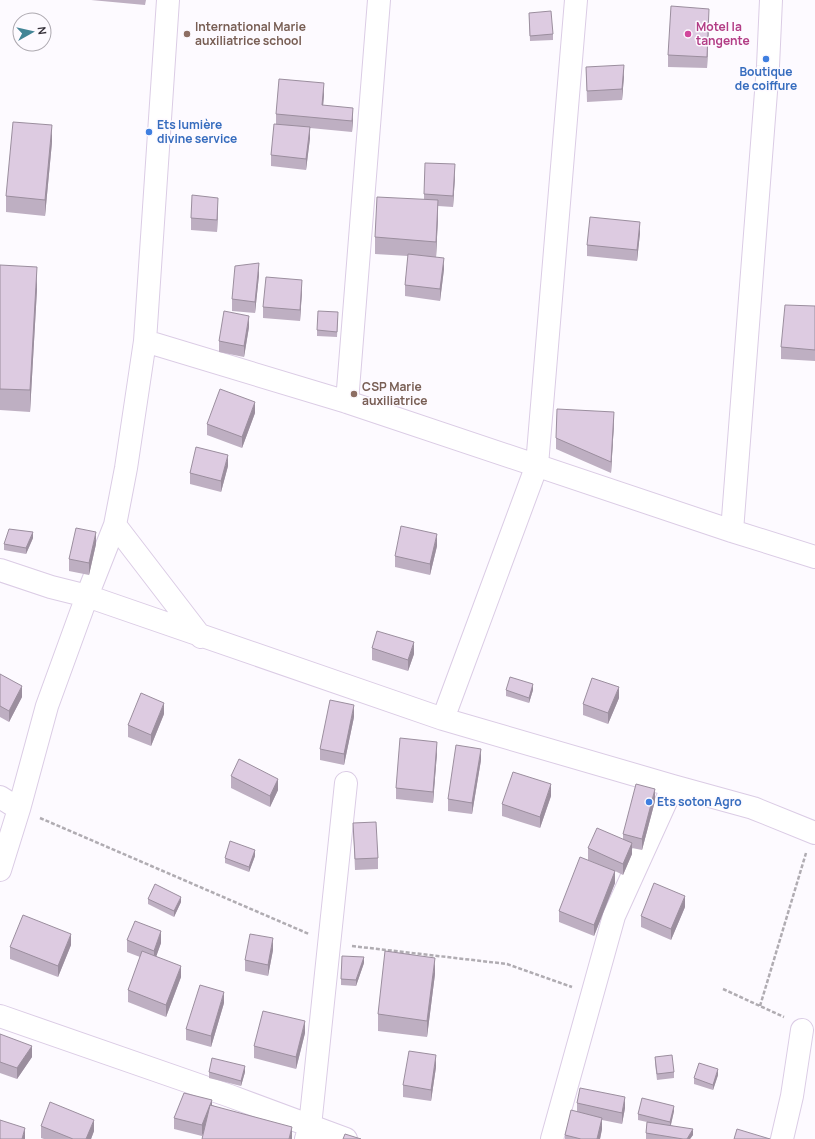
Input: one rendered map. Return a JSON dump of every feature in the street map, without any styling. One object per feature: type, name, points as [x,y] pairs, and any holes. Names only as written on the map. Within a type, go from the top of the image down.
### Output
[{"type":"street","points":[[0,870],[19,809],[47,706],[87,596],[115,525],[126,468],[145,341],[168,0]]},
{"type":"street","points":[[347,402],[379,0]]},
{"type":"street","points":[[443,719],[537,465],[576,0]]},
{"type":"street","points":[[732,531],[768,66],[771,0]]},
{"type":"street","points":[[145,341],[347,402],[732,531],[815,557]]},
{"type":"street","points":[[115,525],[201,637]]},
{"type":"street","points":[[0,570],[51,587],[87,596],[201,637],[443,719],[753,808],[814,832]]},
{"type":"street","points":[[308,1133],[346,783]]},
{"type":"street","points":[[552,1139],[614,916],[673,786]]},
{"type":"street","points":[[0,797],[19,809]]},
{"type":"street","points":[[0,1016],[230,1096],[308,1133],[346,1139]]},
{"type":"street","points":[[782,1139],[792,1096],[802,1030]]},
{"type":"path","points":[[19,809],[329,943],[507,964],[593,995]]},
{"type":"path","points":[[760,1006],[814,832]]},
{"type":"path","points":[[723,989],[785,1018],[802,1030]]},
{"type":"building","points":[[671,6],[709,9],[707,57],[668,55]]},
{"type":"building","points":[[551,11],[553,34],[530,36],[529,13]]},
{"type":"building","points":[[624,65],[622,89],[587,91],[586,67]]},
{"type":"building","points":[[279,79],[324,83],[322,105],[353,108],[352,121],[276,114]]},
{"type":"building","points":[[13,122],[52,125],[45,200],[6,196]]},
{"type":"building","points":[[274,124],[310,127],[306,159],[271,155]]},
{"type":"building","points":[[425,163],[455,164],[453,196],[424,194]]},
{"type":"building","points":[[192,195],[218,198],[217,220],[191,218]]},
{"type":"building","points":[[377,197],[438,200],[436,242],[375,237]]},
{"type":"building","points":[[590,217],[640,222],[637,250],[587,245]]},
{"type":"building","points":[[408,254],[444,258],[440,289],[405,285]]},
{"type":"building","points":[[259,263],[255,302],[232,299],[235,266]]},
{"type":"building","points":[[0,265],[37,267],[30,390],[0,389]]},
{"type":"building","points":[[266,277],[302,280],[300,310],[263,307]]},
{"type":"building","points":[[785,305],[815,306],[815,350],[781,347]]},
{"type":"building","points":[[224,311],[249,316],[244,346],[219,341]]},
{"type":"building","points":[[318,311],[338,312],[337,332],[317,330]]},
{"type":"building","points":[[220,389],[255,402],[242,437],[207,424]]},
{"type":"building","points":[[557,409],[614,412],[611,462],[556,438]]},
{"type":"building","points":[[196,447],[228,455],[221,481],[190,473]]},
{"type":"building","points":[[401,526],[437,534],[430,564],[395,556]]},
{"type":"building","points":[[76,528],[96,532],[89,563],[69,559]]},
{"type":"building","points":[[9,529],[33,532],[26,548],[4,544]]},
{"type":"building","points":[[377,631],[414,642],[408,660],[372,648]]},
{"type":"building","points":[[0,674],[22,686],[9,711],[0,706]]},
{"type":"building","points":[[510,677],[533,684],[529,698],[506,690]]},
{"type":"building","points":[[592,678],[619,687],[608,713],[583,704]]},
{"type":"building","points":[[141,693],[164,703],[151,735],[128,725]]},
{"type":"building","points":[[330,700],[354,705],[344,754],[320,749]]},
{"type":"building","points":[[400,738],[437,742],[433,792],[396,788]]},
{"type":"building","points":[[456,745],[481,749],[472,803],[448,799]]},
{"type":"building","points":[[239,759],[278,779],[270,796],[231,776]]},
{"type":"building","points":[[513,772],[551,784],[540,817],[502,804]]},
{"type":"building","points":[[636,784],[655,789],[642,839],[623,834]]},
{"type":"building","points":[[376,822],[378,858],[355,859],[353,823]]},
{"type":"building","points":[[597,828],[632,843],[623,864],[588,848]]},
{"type":"building","points":[[230,841],[255,850],[249,867],[225,858]]},
{"type":"building","points":[[580,857],[615,871],[594,925],[559,911]]},
{"type":"building","points":[[654,883],[685,896],[671,929],[641,916]]},
{"type":"building","points":[[155,884],[181,897],[174,911],[148,899]]},
{"type":"building","points":[[23,915],[71,934],[58,966],[10,947]]},
{"type":"building","points":[[135,921],[161,931],[154,951],[127,940]]},
{"type":"building","points":[[250,934],[273,938],[268,965],[245,960]]},
{"type":"building","points":[[142,951],[181,966],[166,1005],[128,990]]},
{"type":"building","points":[[385,951],[435,958],[427,1021],[378,1014]]},
{"type":"building","points":[[342,956],[364,957],[356,980],[341,979]]},
{"type":"building","points":[[200,985],[224,992],[211,1036],[186,1029]]},
{"type":"building","points":[[263,1011],[305,1021],[296,1057],[254,1046]]},
{"type":"building","points":[[0,1034],[32,1046],[17,1068],[0,1062]]},
{"type":"building","points":[[409,1051],[436,1055],[431,1090],[403,1085]]},
{"type":"building","points":[[672,1055],[674,1072],[657,1074],[655,1057]]},
{"type":"building","points":[[212,1058],[245,1066],[241,1081],[209,1072]]},
{"type":"building","points":[[699,1063],[718,1069],[713,1085],[694,1078]]},
{"type":"building","points":[[580,1088],[625,1097],[622,1113],[577,1103]]},
{"type":"building","points":[[184,1093],[212,1100],[202,1125],[174,1118]]},
{"type":"building","points":[[642,1098],[674,1106],[670,1122],[638,1114]]},
{"type":"building","points":[[50,1102],[94,1120],[86,1139],[73,1139],[41,1126]]},
{"type":"building","points":[[210,1105],[292,1127],[289,1139],[202,1139]]},
{"type":"building","points":[[571,1110],[602,1118],[597,1139],[581,1139],[565,1135]]},
{"type":"building","points":[[0,1120],[25,1128],[22,1139],[0,1139]]},
{"type":"building","points":[[647,1122],[693,1129],[687,1139],[683,1139],[646,1133]]},
{"type":"building","points":[[737,1129],[770,1139],[734,1139]]},
{"type":"building","points":[[345,1134],[361,1139],[343,1139]]},
{"type":"place","name":"International Marie auxiliatrice school","points":[[187,34]]},
{"type":"place","name":"Motel la tangente","points":[[688,34]]},
{"type":"place","name":"Boutique de coiffure","points":[[766,59]]},
{"type":"place","name":"Ets lumière divine service","points":[[149,132]]},
{"type":"place","name":"CSP Marie auxiliatrice","points":[[354,394]]},
{"type":"place","name":"Ets soton Agro","points":[[649,802]]}]
